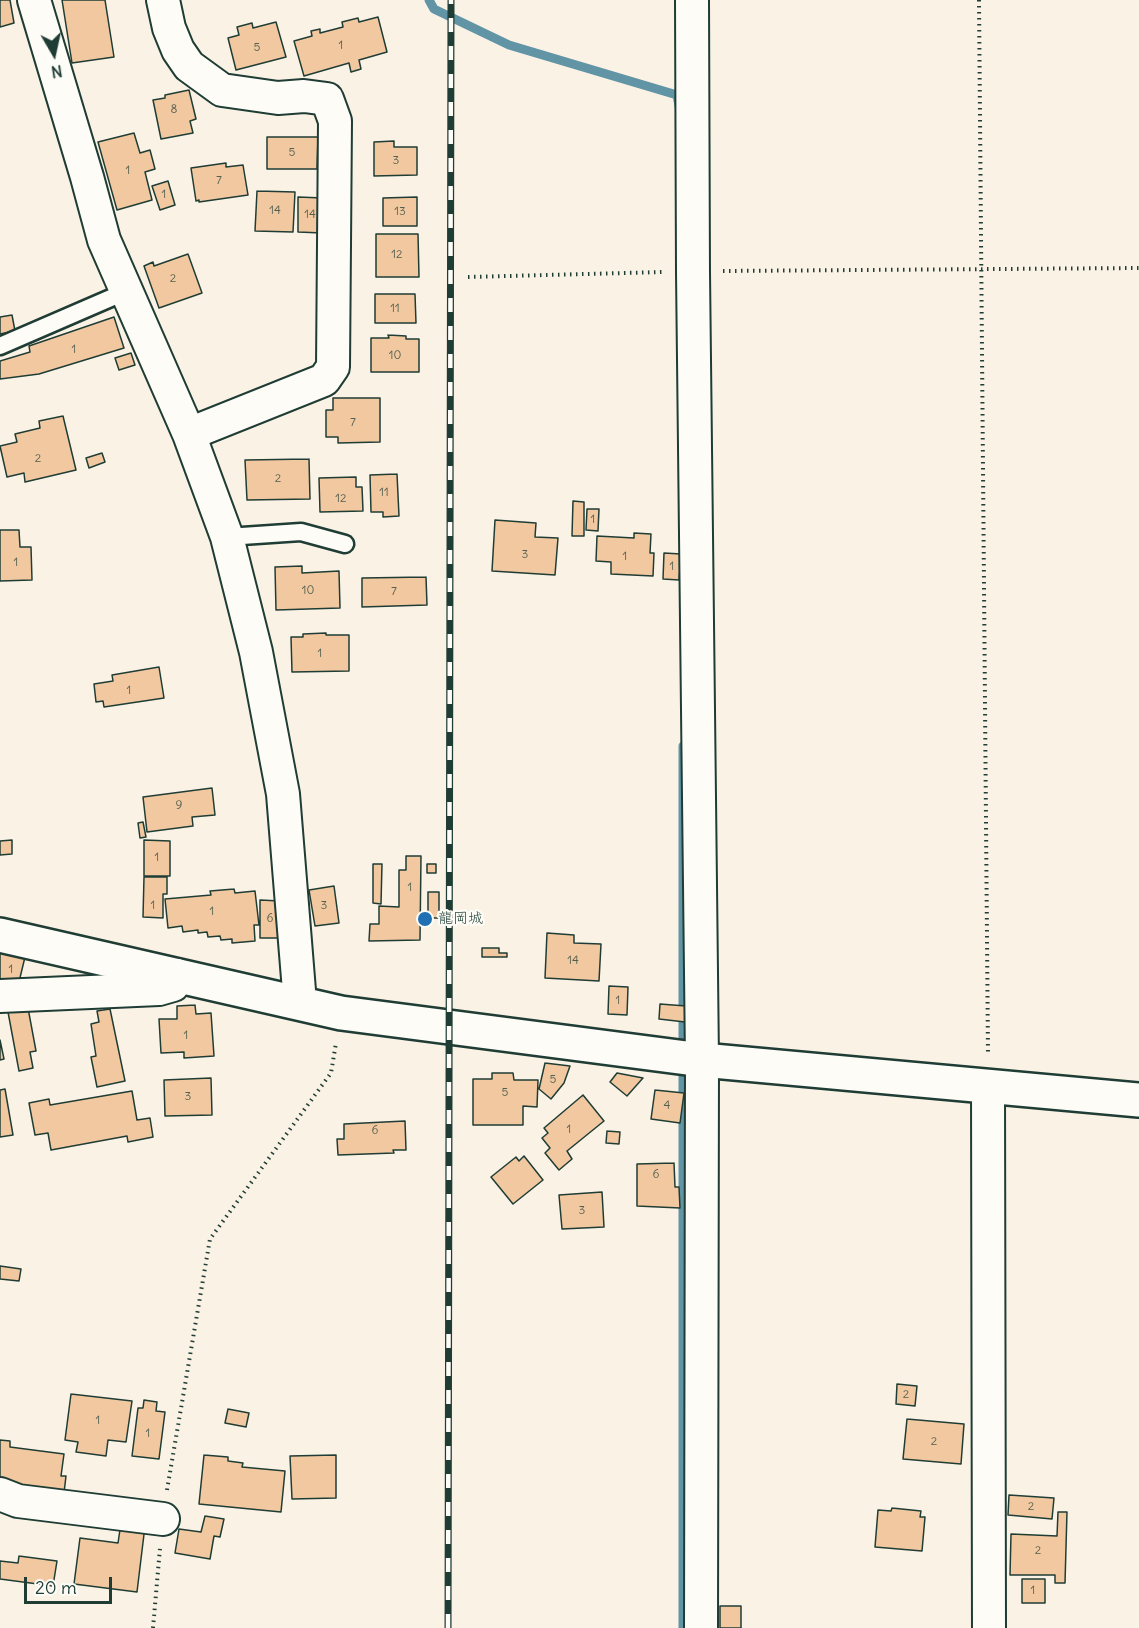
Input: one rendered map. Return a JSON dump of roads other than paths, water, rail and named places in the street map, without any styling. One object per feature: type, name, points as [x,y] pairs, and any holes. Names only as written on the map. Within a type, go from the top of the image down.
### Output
[{"type":"street","points":[[34,0],[104,240],[189,434],[227,537],[256,652],[283,795],[300,1003]]},
{"type":"street","points":[[163,0],[169,28],[178,50],[189,66],[222,90],[278,98],[304,96],[327,99],[335,121],[333,367],[324,380],[189,434]]},
{"type":"street","points":[[692,0],[702,1060],[701,1628]]},
{"type":"street","points":[[0,935],[341,1012],[702,1060],[1139,1100]]},
{"type":"street","points":[[0,996],[159,989],[173,985],[177,975]]},
{"type":"street","points":[[988,1087],[989,1628]]},
{"type":"street","points":[[0,1494],[18,1501],[163,1519]]},
{"type":"lane","points":[[0,346],[127,291]]},
{"type":"lane","points":[[227,537],[301,532],[345,544]]},
{"type":"waterway","points":[[429,0],[434,9],[509,45],[677,95],[679,106]]},
{"type":"waterway","points":[[683,746],[683,1051]]},
{"type":"waterway","points":[[683,1064],[683,1628]]},
{"type":"railway","points":[[448,1628],[451,0]]},
{"type":"place","name":"龍岡城","points":[[425,919]]}]
